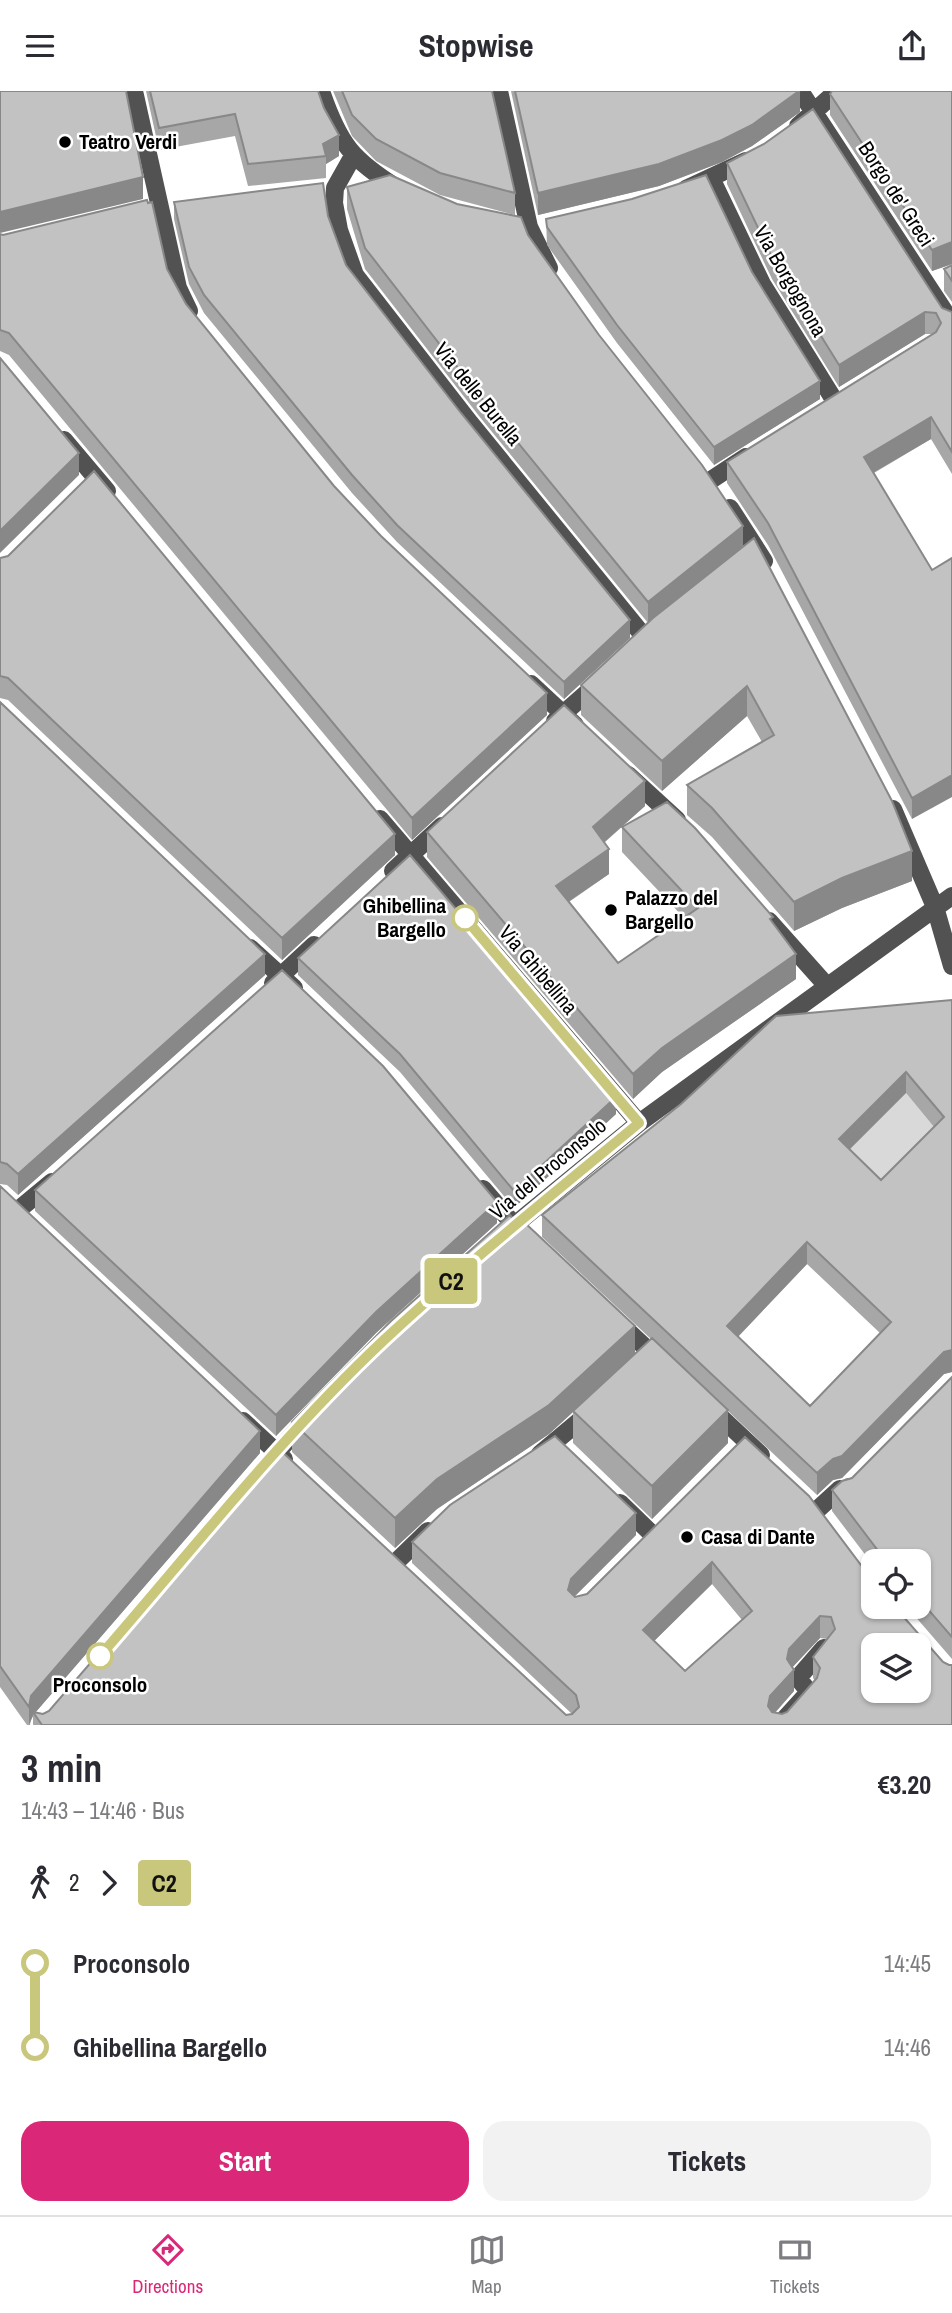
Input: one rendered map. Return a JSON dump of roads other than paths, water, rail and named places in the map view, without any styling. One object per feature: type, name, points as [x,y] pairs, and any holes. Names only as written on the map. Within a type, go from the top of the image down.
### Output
[{"type":"street","points":[[134,91],[158,207],[181,297],[203,328]]},
{"type":"street","points":[[321,91],[331,118],[353,156],[385,180],[415,197]]},
{"type":"street","points":[[499,91],[535,226],[537,250],[563,288]]},
{"type":"street","name":"Borgo de' Greci","points":[[800,91],[935,282],[950,330]]},
{"type":"street","points":[[780,141],[837,91]]},
{"type":"street","points":[[671,195],[711,179],[761,153]]},
{"type":"street","points":[[314,191],[335,188],[353,156]]},
{"type":"street","name":"Via Borgognona","points":[[711,179],[762,284],[836,403]]},
{"type":"street","name":"Via delle Burella","points":[[335,188],[339,230],[355,275],[470,423],[647,640]]},
{"type":"street","points":[[136,212],[183,204]]},
{"type":"street","points":[[507,224],[535,226]]},
{"type":"street","points":[[51,423],[120,508]]},
{"type":"street","points":[[766,445],[707,474],[758,549],[774,581]]},
{"type":"street","points":[[76,493],[94,476]]},
{"type":"street","points":[[744,562],[758,549]]},
{"type":"street","points":[[540,736],[615,667]]},
{"type":"street","points":[[518,673],[591,740]]},
{"type":"street","points":[[611,759],[693,835]]},
{"type":"street","points":[[887,797],[906,833],[935,907],[952,966]]},
{"type":"street","name":"Via Ghibellina","points":[[371,808],[639,1123]]},
{"type":"street","points":[[377,887],[460,809]]},
{"type":"street","name":"Via del Proconsolo","points":[[492,1245],[639,1123],[952,896]]},
{"type":"street","points":[[756,906],[827,986]]},
{"type":"street","points":[[261,995],[329,931]]},
{"type":"street","points":[[240,939],[311,1002]]},
{"type":"street","points":[[0,1194],[22,1216],[66,1169]]},
{"type":"street","points":[[470,1173],[514,1226],[540,1251]]},
{"type":"street","points":[[602,1307],[648,1359],[672,1371]]},
{"type":"street","points":[[699,1397],[741,1445],[776,1470]]},
{"type":"street","points":[[521,1466],[561,1448],[605,1399]]},
{"type":"street","points":[[230,1408],[298,1472]]},
{"type":"street","points":[[251,1482],[316,1410]]},
{"type":"street","points":[[801,1494],[821,1516],[840,1489],[844,1492],[858,1477]]},
{"type":"street","points":[[604,1489],[652,1535]]},
{"type":"street","points":[[394,1564],[443,1518]]},
{"type":"street","points":[[779,1725],[809,1692],[798,1678],[824,1648]]},
{"type":"place","name":"Teatro Verdi","points":[[65,142]]},
{"type":"place","name":"Palazzo del Bargello","points":[[611,910]]},
{"type":"place","name":"Ghibellina Bargello","points":[[465,918]]},
{"type":"place","name":"Casa di Dante","points":[[687,1537]]},
{"type":"place","name":"Proconsolo","points":[[100,1656]]}]
